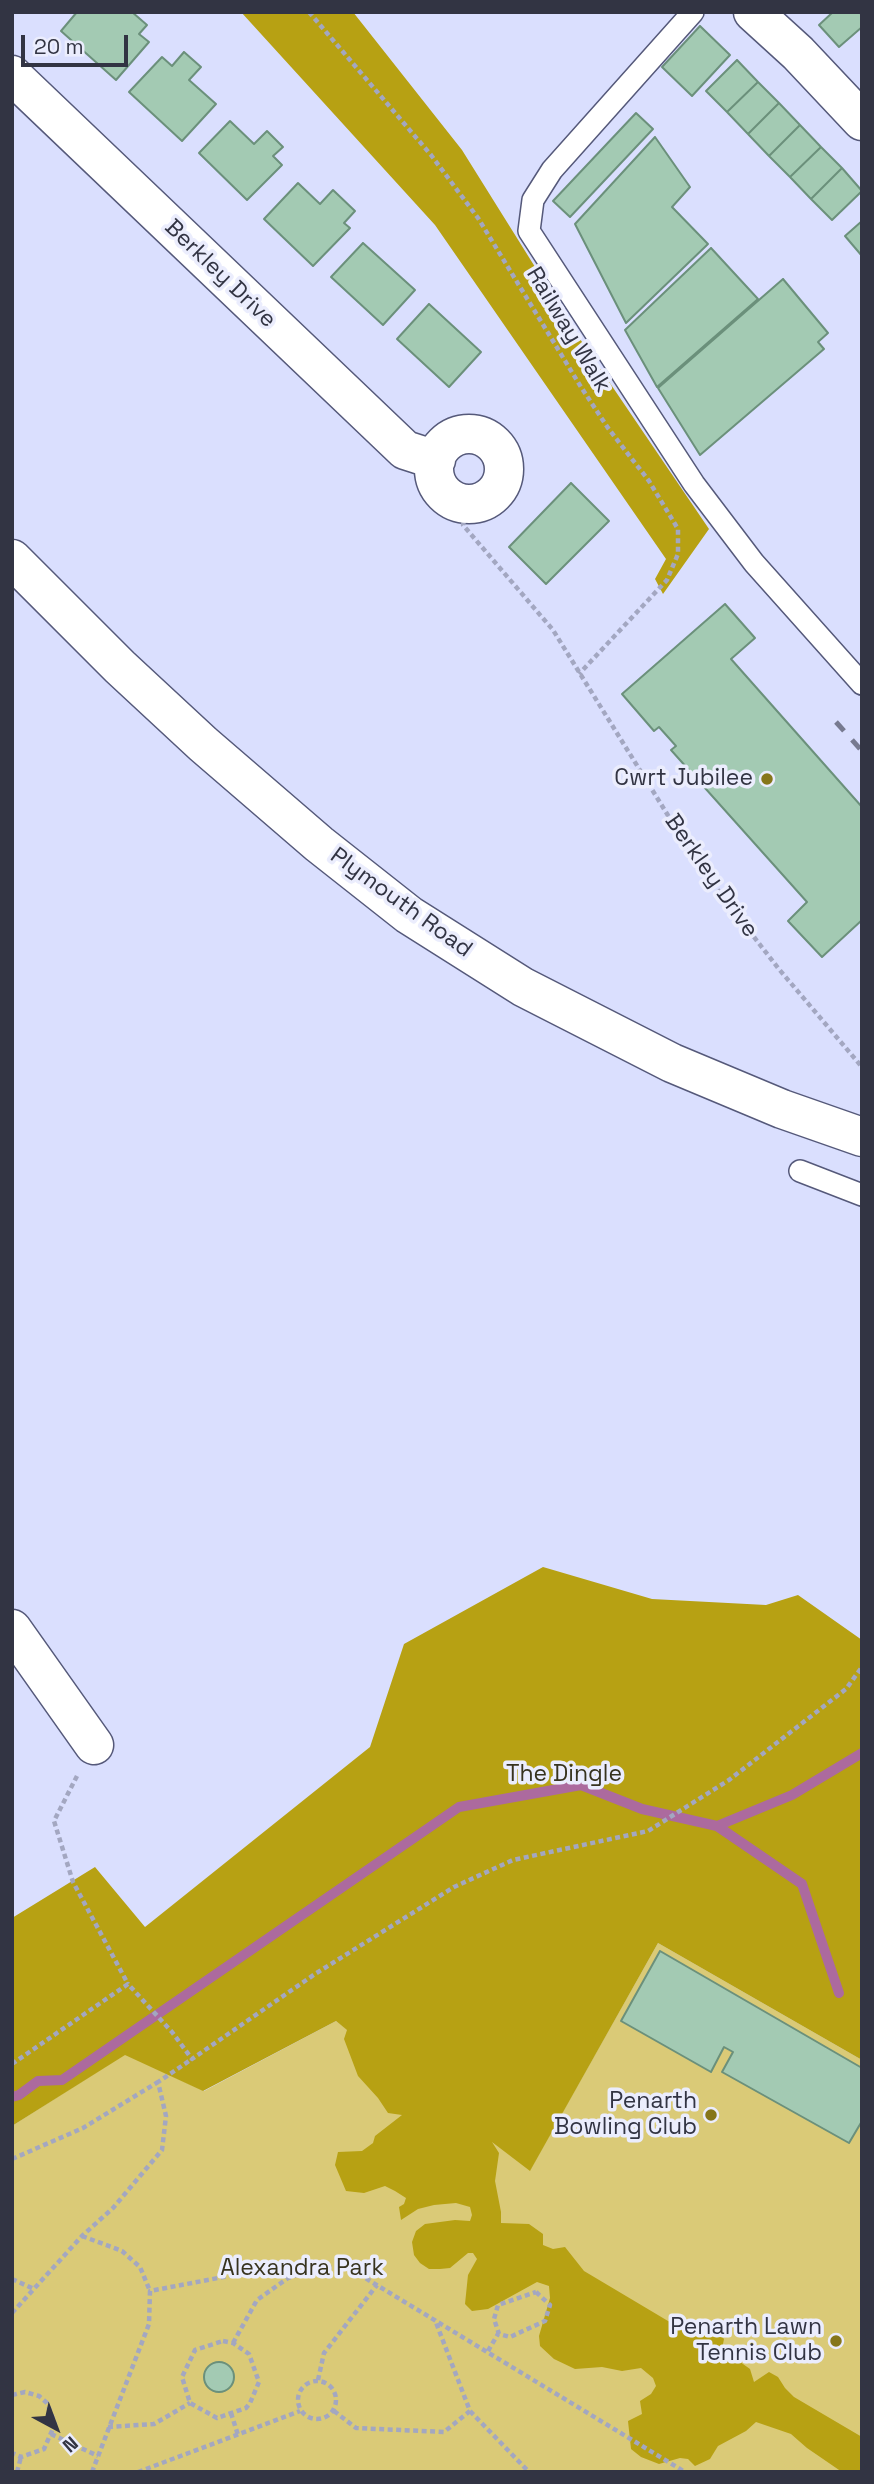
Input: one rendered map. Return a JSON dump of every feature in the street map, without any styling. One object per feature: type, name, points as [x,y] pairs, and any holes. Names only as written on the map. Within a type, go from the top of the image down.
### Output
[{"type":"street","points":[[753,12],[798,53],[862,121]]},
{"type":"street","name":"Berkley Drive","points":[[12,75],[405,450],[436,460]]},
{"type":"street","points":[[463,434],[485,437],[494,444],[501,454],[504,466],[503,478],[490,497],[467,504],[446,495],[435,476],[436,460],[444,445],[463,434]]},
{"type":"street","name":"Plymouth Road","points":[[12,559],[120,667],[203,744],[319,844],[409,915],[523,987],[672,1063],[782,1109],[862,1138]]},
{"type":"street","points":[[12,1629],[94,1745]]},
{"type":"lane","points":[[693,12],[552,170],[533,200],[530,231],[694,484],[754,563],[862,684]]},
{"type":"lane","points":[[800,1171],[862,1195]]},
{"type":"path","name":"Railway Walk","points":[[309,12],[431,156],[478,218],[608,428],[649,481],[678,528],[678,554],[667,580],[579,674]]},
{"type":"path","name":"Berkley Drive","points":[[467,504],[463,525],[552,630],[700,867],[778,968],[862,1067]]},
{"type":"path","points":[[12,2159],[83,2128],[158,2082],[315,1974],[454,1886],[513,1860],[648,1831],[729,1780],[846,1689],[862,1667]]},
{"type":"path","points":[[94,1745],[54,1821],[74,1882],[128,1984],[172,2032],[192,2059]]},
{"type":"path","points":[[12,2064],[128,1984]]},
{"type":"path","points":[[12,2313],[82,2236],[113,2208],[162,2150],[166,2116],[158,2082]]},
{"type":"path","points":[[82,2236],[122,2251],[140,2267],[150,2291],[149,2324],[92,2472]]},
{"type":"path","points":[[233,2343],[257,2300],[288,2278],[317,2268],[347,2267],[685,2472]]},
{"type":"path","points":[[150,2291],[265,2269],[288,2278]]},
{"type":"path","points":[[12,2279],[34,2289]]},
{"type":"path","points":[[318,2380],[324,2353],[377,2285]]},
{"type":"path","points":[[536,2292],[550,2305],[545,2321],[510,2337],[499,2334],[494,2319],[498,2305],[536,2292]]},
{"type":"path","points":[[435,2319],[470,2411],[529,2472]]},
{"type":"path","points":[[488,2351],[499,2334]]},
{"type":"path","points":[[223,2341],[233,2343],[249,2354],[259,2382],[246,2408],[217,2418],[190,2403],[181,2377],[195,2350],[223,2341]]},
{"type":"path","points":[[318,2380],[330,2385],[337,2398],[334,2411],[325,2418],[311,2419],[300,2411],[297,2397],[304,2385],[318,2380]]},
{"type":"path","points":[[12,2395],[25,2392],[39,2396],[47,2403],[55,2424],[44,2449],[21,2457],[12,2453]]},
{"type":"path","points":[[108,2427],[154,2424],[190,2403]]},
{"type":"path","points":[[138,2472],[300,2411]]},
{"type":"path","points":[[334,2411],[356,2428],[444,2432],[470,2411]]},
{"type":"path","points":[[231,2413],[238,2435]]},
{"type":"path","points":[[51,2434],[98,2456]]},
{"type":"path","points":[[17,2472],[21,2457]]},
{"type":"green space","points":[[241,12],[353,12],[462,150],[580,339],[709,529],[663,594],[655,579],[666,559],[435,225]]},
{"type":"green space","name":"The Dingle","points":[[543,1567],[652,1599],[766,1605],[798,1595],[862,1640],[862,2060],[658,1943],[530,2171],[492,2142],[499,2153],[495,2181],[501,2223],[529,2224],[543,2234],[543,2245],[553,2249],[565,2247],[584,2271],[668,2321],[690,2329],[703,2326],[715,2329],[724,2339],[722,2349],[750,2369],[754,2382],[769,2372],[778,2377],[794,2397],[862,2437],[862,2472],[842,2472],[791,2434],[756,2422],[746,2431],[718,2446],[710,2459],[695,2466],[688,2459],[680,2458],[659,2464],[641,2457],[631,2449],[628,2421],[642,2414],[640,2401],[651,2394],[656,2386],[653,2378],[641,2368],[622,2371],[602,2367],[575,2369],[554,2359],[540,2346],[539,2336],[550,2298],[549,2286],[537,2282],[488,2309],[472,2311],[465,2304],[468,2275],[477,2259],[473,2253],[468,2253],[450,2268],[440,2269],[429,2269],[414,2255],[412,2242],[416,2231],[425,2224],[470,2221],[470,2207],[456,2203],[434,2205],[418,2209],[401,2220],[399,2207],[404,2204],[406,2198],[395,2191],[385,2186],[364,2193],[346,2191],[335,2165],[338,2152],[362,2151],[373,2143],[375,2136],[402,2115],[388,2113],[358,2076],[344,2039],[347,2030],[336,2021],[203,2091],[125,2055],[12,2126],[12,1918],[95,1867],[145,1927],[370,1747],[404,1644]]},
{"type":"green space","name":"Alexandra Park","points":[[658,1943],[862,2060],[862,2472],[12,2472],[12,2126],[125,2054],[204,2091],[336,2021],[530,2170]]},
{"type":"building","points":[[77,12],[132,12],[147,25],[139,34],[149,42],[116,80],[61,31]]},
{"type":"building","points":[[833,12],[859,12],[862,15],[862,27],[839,47],[819,25]]},
{"type":"building","points":[[700,26],[730,55],[692,96],[662,67]]},
{"type":"building","points":[[184,52],[201,67],[189,80],[216,104],[182,141],[129,92],[162,57],[172,66]]},
{"type":"building","points":[[737,60],[758,82],[727,112],[706,91]]},
{"type":"building","points":[[758,82],[779,103],[748,134],[727,112]]},
{"type":"building","points":[[779,103],[800,125],[769,156],[748,134]]},
{"type":"building","points":[[636,113],[653,129],[570,217],[553,201]]},
{"type":"building","points":[[230,121],[254,144],[267,131],[283,147],[273,156],[282,165],[247,200],[199,153]]},
{"type":"building","points":[[800,125],[821,147],[790,177],[769,156]]},
{"type":"building","points":[[655,137],[690,187],[672,207],[708,244],[626,323],[575,224]]},
{"type":"building","points":[[821,147],[842,168],[811,199],[790,177]]},
{"type":"building","points":[[842,168],[862,191],[832,220],[811,199]]},
{"type":"building","points":[[298,183],[320,204],[333,190],[355,211],[344,223],[350,228],[313,266],[264,219]]},
{"type":"building","points":[[862,221],[862,256],[845,236]]},
{"type":"building","points":[[363,243],[415,290],[383,325],[331,277]]},
{"type":"building","points":[[711,248],[758,299],[657,387],[625,330]]},
{"type":"building","points":[[783,279],[828,333],[818,342],[824,349],[700,455],[658,388]]},
{"type":"building","points":[[429,304],[481,352],[449,387],[397,339]]},
{"type":"building","points":[[571,483],[609,521],[546,584],[509,547]]},
{"type":"building","name":"Cwrt Jubilee","points":[[725,604],[755,638],[731,659],[862,807],[862,920],[822,957],[788,921],[807,902],[671,750],[676,746],[659,727],[654,731],[622,694]]},
{"type":"building","points":[[660,1951],[862,2068],[862,2121],[849,2143],[722,2072],[733,2052],[724,2047],[711,2072],[621,2021]]},
{"type":"building","points":[[219,2362],[230,2366],[234,2377],[230,2388],[219,2392],[208,2388],[204,2377],[208,2366]]},
{"type":"waterway","points":[[12,2097],[38,2081],[62,2080],[459,1807],[581,1785],[642,1809],[717,1826],[792,1795],[862,1753]]},
{"type":"waterway","points":[[717,1826],[802,1884],[839,1993]]},
{"type":"railway","points":[[836,722],[862,751]]},
{"type":"place","name":"Cwrt Jubilee","points":[[767,779]]},
{"type":"place","name":"Penarth Bowling Club","points":[[711,2115]]},
{"type":"place","name":"Penarth Lawn Tennis Club","points":[[836,2341]]}]
